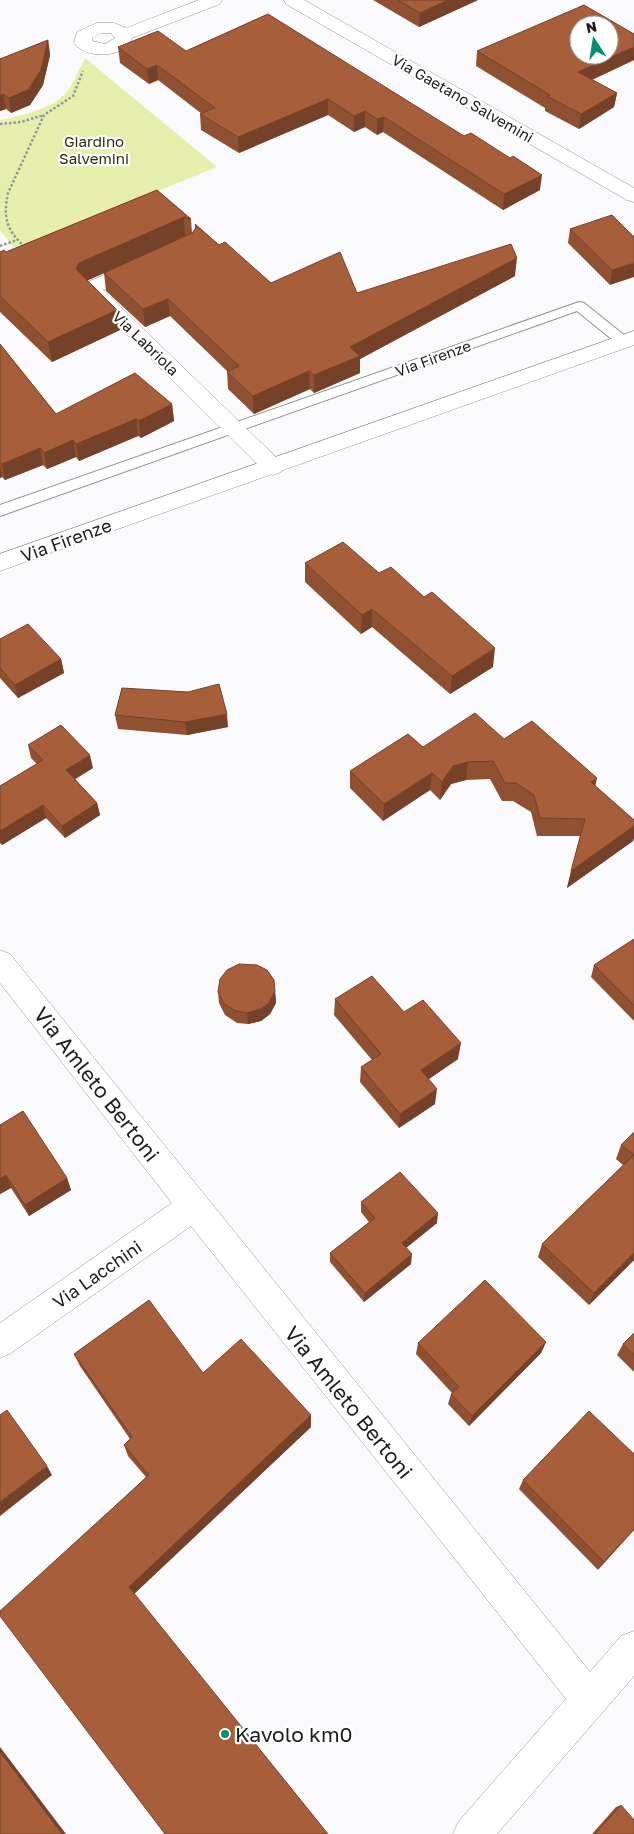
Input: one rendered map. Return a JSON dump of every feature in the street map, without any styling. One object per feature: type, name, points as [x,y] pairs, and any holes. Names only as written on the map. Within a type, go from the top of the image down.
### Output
[{"type":"street","points":[[96,49],[114,47],[122,42],[124,35],[214,0]]},
{"type":"street","name":"Via Gaetano Salvemini","points":[[292,0],[634,196]]},
{"type":"street","name":"Via Labriola","points":[[160,257],[90,288],[233,429]]},
{"type":"street","name":"Via Firenze","points":[[0,564],[629,340]]},
{"type":"street","points":[[233,429],[272,466]]},
{"type":"street","name":"Via Amleto Bertoni","points":[[0,962],[381,1442],[589,1699]]},
{"type":"street","name":"Via Lacchini","points":[[0,1342],[194,1206]]},
{"type":"street","points":[[472,1834],[634,1649]]},
{"type":"lane","name":"Via Firenze","points":[[0,511],[579,306],[629,340]]},
{"type":"path","points":[[0,124],[21,122],[44,115],[73,96],[83,71],[96,49]]},
{"type":"path","points":[[31,254],[17,240],[5,219],[6,204],[22,161],[42,124],[44,115]]},
{"type":"path","points":[[0,201],[6,204]]},
{"type":"path","points":[[0,246],[17,240]]},
{"type":"green space","name":"Giardino Salvemini","points":[[85,58],[217,167],[15,249],[0,230],[0,120],[37,110],[55,102],[75,79]]},
{"type":"building","points":[[398,0],[448,0],[420,13]]},
{"type":"building","points":[[584,5],[601,15],[569,15],[569,65],[594,65],[578,72],[617,93],[581,114],[547,96],[550,95],[477,51]]},
{"type":"building","points":[[268,14],[464,136],[471,133],[510,158],[513,156],[542,175],[504,194],[384,117],[377,119],[365,111],[354,116],[328,99],[238,137],[200,114],[215,108],[157,65],[147,69],[118,47],[158,31],[186,51]]},
{"type":"building","points":[[619,25],[634,34],[634,47],[619,54]]},
{"type":"building","points":[[48,40],[41,70],[28,90],[9,98],[3,94],[0,96],[0,59]]},
{"type":"building","points":[[157,190],[191,219],[184,217],[79,263],[76,269],[117,310],[48,342],[0,296],[0,252],[4,250],[6,252]]},
{"type":"building","points":[[612,215],[634,237],[634,263],[612,270],[570,229]]},
{"type":"building","points":[[195,224],[219,245],[225,242],[271,283],[340,252],[357,293],[511,244],[517,258],[350,347],[360,356],[314,375],[309,371],[253,396],[227,372],[239,366],[168,299],[143,309],[104,273],[192,233],[197,227]]},
{"type":"building","points":[[0,344],[56,414],[135,373],[172,404],[139,421],[136,419],[76,444],[73,440],[44,453],[40,448],[2,464],[0,462]]},
{"type":"building","points":[[343,542],[379,573],[391,567],[424,597],[432,592],[495,648],[452,676],[372,609],[362,615],[305,563]]},
{"type":"building","points":[[28,624],[61,659],[15,685],[0,668],[0,639]]},
{"type":"building","points":[[219,684],[227,714],[185,722],[115,715],[122,688],[188,692]]},
{"type":"building","points":[[475,713],[504,739],[532,721],[597,778],[591,782],[634,820],[634,826],[571,871],[585,819],[540,818],[534,795],[516,783],[505,783],[493,761],[468,762],[453,766],[442,782],[432,773],[384,804],[350,771],[408,734],[423,747]]},
{"type":"building","points":[[61,725],[90,755],[66,770],[97,803],[62,826],[43,805],[0,831],[0,786],[43,760],[28,745]]},
{"type":"building","points":[[634,939],[634,1005],[594,965]]},
{"type":"building","points":[[239,964],[257,965],[267,970],[274,980],[275,991],[269,1003],[261,1009],[247,1013],[236,1011],[224,1004],[218,992],[220,979],[227,970]]},
{"type":"building","points":[[372,976],[404,1012],[423,1000],[461,1043],[421,1070],[437,1089],[400,1114],[361,1067],[381,1054],[335,999]]},
{"type":"building","points":[[23,1111],[67,1178],[25,1205],[6,1175],[0,1179],[0,1125]]},
{"type":"building","points":[[634,1132],[634,1155],[621,1145]]},
{"type":"building","points":[[634,1155],[634,1253],[594,1293],[542,1244]]},
{"type":"building","points":[[400,1172],[438,1213],[402,1243],[412,1254],[365,1293],[330,1253],[375,1218],[361,1202]]},
{"type":"building","points":[[485,1280],[546,1342],[472,1416],[451,1394],[459,1387],[418,1343]]},
{"type":"building","points":[[149,1300],[203,1373],[241,1339],[311,1415],[129,1587],[328,1834],[165,1834],[0,1616],[0,1611],[149,1475],[124,1445],[132,1437],[74,1354]]},
{"type":"building","points":[[634,1333],[634,1355],[623,1344]]},
{"type":"building","points":[[7,1410],[47,1466],[0,1502],[0,1415]]},
{"type":"building","points":[[589,1411],[634,1454],[634,1529],[604,1562],[523,1480]]},
{"type":"building","points":[[0,1752],[62,1834],[0,1834]]},
{"type":"building","points":[[621,1805],[634,1820],[634,1834],[595,1834]]},
{"type":"place","name":"Kavolo km0","points":[[225,1734]]}]
